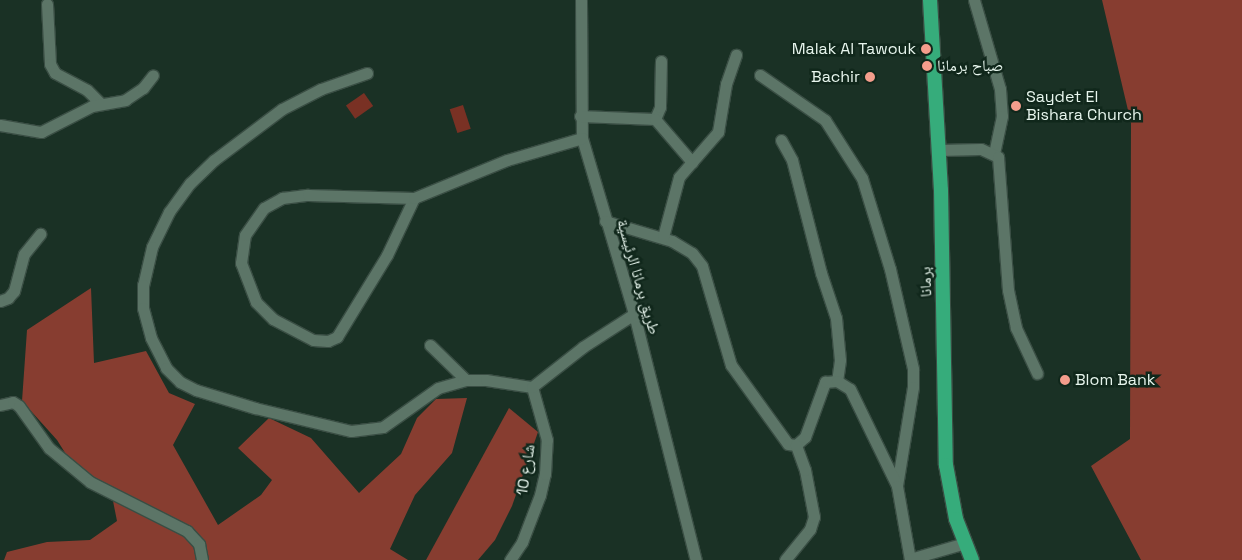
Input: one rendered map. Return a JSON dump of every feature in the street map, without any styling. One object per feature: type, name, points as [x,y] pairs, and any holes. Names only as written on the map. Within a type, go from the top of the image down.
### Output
[{"type":"main road","name":"برمانا","points":[[930,0],[939,150],[946,465],[956,519],[972,560]]},
{"type":"street","name":"طريق برمانا الرئيسية","points":[[581,0],[580,116],[582,138],[634,314],[696,560]]},
{"type":"street","points":[[974,0],[1000,89],[1002,116],[994,153],[1001,172],[1008,290],[1016,328],[1037,373]]},
{"type":"street","points":[[47,4],[50,64],[55,73],[86,90],[100,104]]},
{"type":"street","points":[[663,237],[676,186],[692,162],[718,132],[726,84],[736,55]]},
{"type":"street","points":[[656,119],[660,107],[661,61]]},
{"type":"street","points":[[367,73],[321,89],[282,109],[214,160],[190,183],[169,212],[152,247],[143,285],[144,308],[151,338],[166,368],[180,382],[196,390],[255,408],[351,430],[383,427],[432,392],[466,380],[486,380],[532,387],[583,347],[634,314]]},
{"type":"street","points":[[0,125],[41,132],[100,104],[117,104],[134,95],[153,75]]},
{"type":"street","points":[[760,76],[825,120],[862,178],[892,278],[912,369],[913,387],[897,486]]},
{"type":"street","points":[[580,116],[656,119],[692,162]]},
{"type":"street","points":[[414,198],[386,255],[337,337],[328,341],[314,340],[273,319],[256,302],[241,263],[245,235],[264,208],[282,198],[308,194],[414,198],[507,160],[582,138]]},
{"type":"street","points":[[781,140],[792,160],[821,273],[836,318],[840,339],[837,380]]},
{"type":"street","points":[[939,150],[981,149],[994,153]]},
{"type":"street","points":[[605,221],[663,237],[680,245],[702,266],[731,365],[770,422],[788,444],[796,445],[805,437],[825,382],[837,380],[850,389],[897,486],[910,560],[965,543]]},
{"type":"street","points":[[0,301],[8,298],[14,291],[24,254],[40,234]]},
{"type":"street","points":[[430,345],[466,380]]},
{"type":"street","name":"شارع 10","points":[[510,560],[522,542],[540,495],[546,464],[545,424],[533,399],[532,387]]},
{"type":"street","points":[[0,405],[13,402],[20,406],[48,448],[90,482],[187,530],[199,544],[202,560]]},
{"type":"street","points":[[785,560],[810,528],[814,517],[806,470],[796,445]]},
{"type":"shaded area","points":[[1102,0],[1242,0],[1242,560],[1141,560],[1091,466],[1130,439],[1131,123]]},
{"type":"shaded area","points":[[364,93],[373,106],[355,119],[346,106]]},
{"type":"shaded area","points":[[463,105],[471,129],[457,133],[450,109]]},
{"type":"shaded area","points":[[91,288],[94,363],[146,351],[169,393],[195,404],[173,445],[218,525],[261,495],[272,480],[238,448],[269,418],[311,438],[359,493],[401,454],[417,418],[436,399],[467,398],[452,453],[415,495],[390,549],[408,560],[4,560],[7,552],[47,542],[90,540],[117,521],[110,486],[84,483],[57,440],[22,401],[27,330]]},
{"type":"shaded area","points":[[509,408],[538,432],[512,506],[495,540],[478,560],[426,560]]},
{"type":"place","name":"Malak Al Tawouk","points":[[926,49]]},
{"type":"place","name":"صباح برمانا","points":[[927,66]]},
{"type":"place","name":"Bachir","points":[[870,77]]},
{"type":"place","name":"Saydet El Bishara Church","points":[[1016,106]]},
{"type":"place","name":"Blom Bank","points":[[1065,380]]}]
